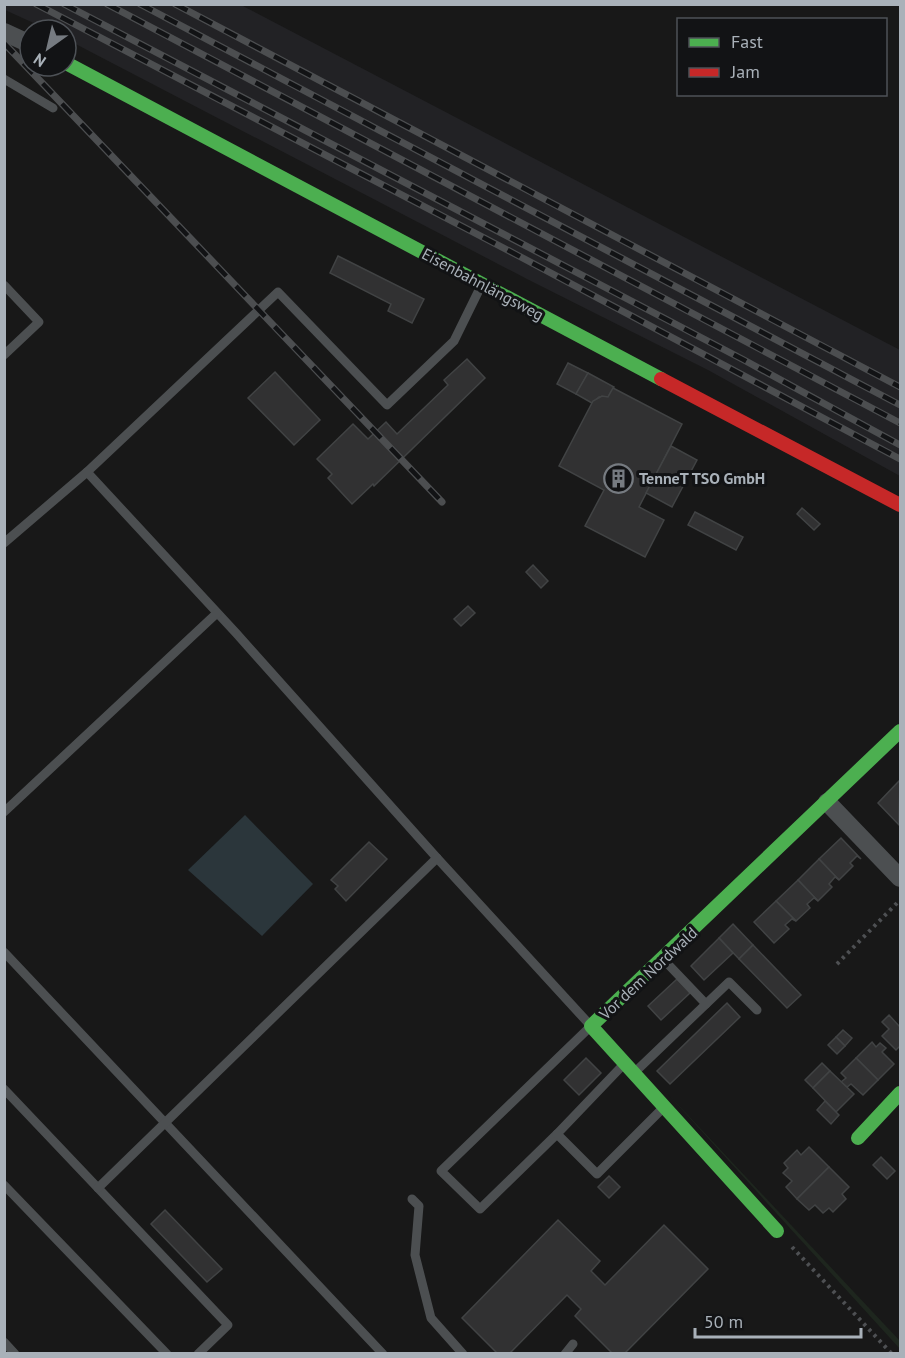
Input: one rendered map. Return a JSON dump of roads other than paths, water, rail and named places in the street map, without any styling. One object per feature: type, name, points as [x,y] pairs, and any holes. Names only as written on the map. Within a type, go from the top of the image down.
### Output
[{"type":"street","points":[[4,32],[18,39]]},
{"type":"street","name":"Eisenbahnlängsweg","points":[[78,69],[900,505]]},
{"type":"street","name":"Vor dem Nordwald","points":[[777,1231],[591,1026],[900,731]]},
{"type":"street","points":[[827,802],[900,878]]},
{"type":"street","points":[[858,1138],[900,1093]]},
{"type":"lane","points":[[4,79],[54,108]]},
{"type":"lane","points":[[4,543],[87,472],[278,292],[387,405],[454,341],[482,284]]},
{"type":"lane","points":[[4,285],[39,322],[4,355]]},
{"type":"lane","points":[[87,472],[591,1026],[441,1171],[480,1209],[629,1068],[729,982],[757,1010]]},
{"type":"lane","points":[[4,812],[217,613]]},
{"type":"lane","points":[[98,1188],[437,858]]},
{"type":"lane","points":[[4,952],[383,1353]]},
{"type":"lane","points":[[663,959],[706,1004]]},
{"type":"lane","points":[[4,1089],[228,1325],[198,1353]]},
{"type":"lane","points":[[557,1134],[597,1174],[664,1107]]},
{"type":"lane","points":[[4,1185],[167,1353]]},
{"type":"lane","points":[[412,1199],[419,1206],[415,1255],[431,1318],[463,1353]]},
{"type":"lane","points":[[4,1342],[15,1353]]},
{"type":"lane","points":[[565,1353],[573,1344]]},
{"type":"railway","points":[[36,4],[517,255],[900,459]]},
{"type":"railway","points":[[64,4],[744,360],[900,445]]},
{"type":"railway","points":[[107,4],[900,423]]},
{"type":"railway","points":[[140,4],[900,405]]},
{"type":"railway","points":[[175,4],[900,387]]},
{"type":"railway","points":[[4,43],[442,502]]},
{"type":"place","name":"TenneT TSO GmbH","points":[[618,478]]}]
